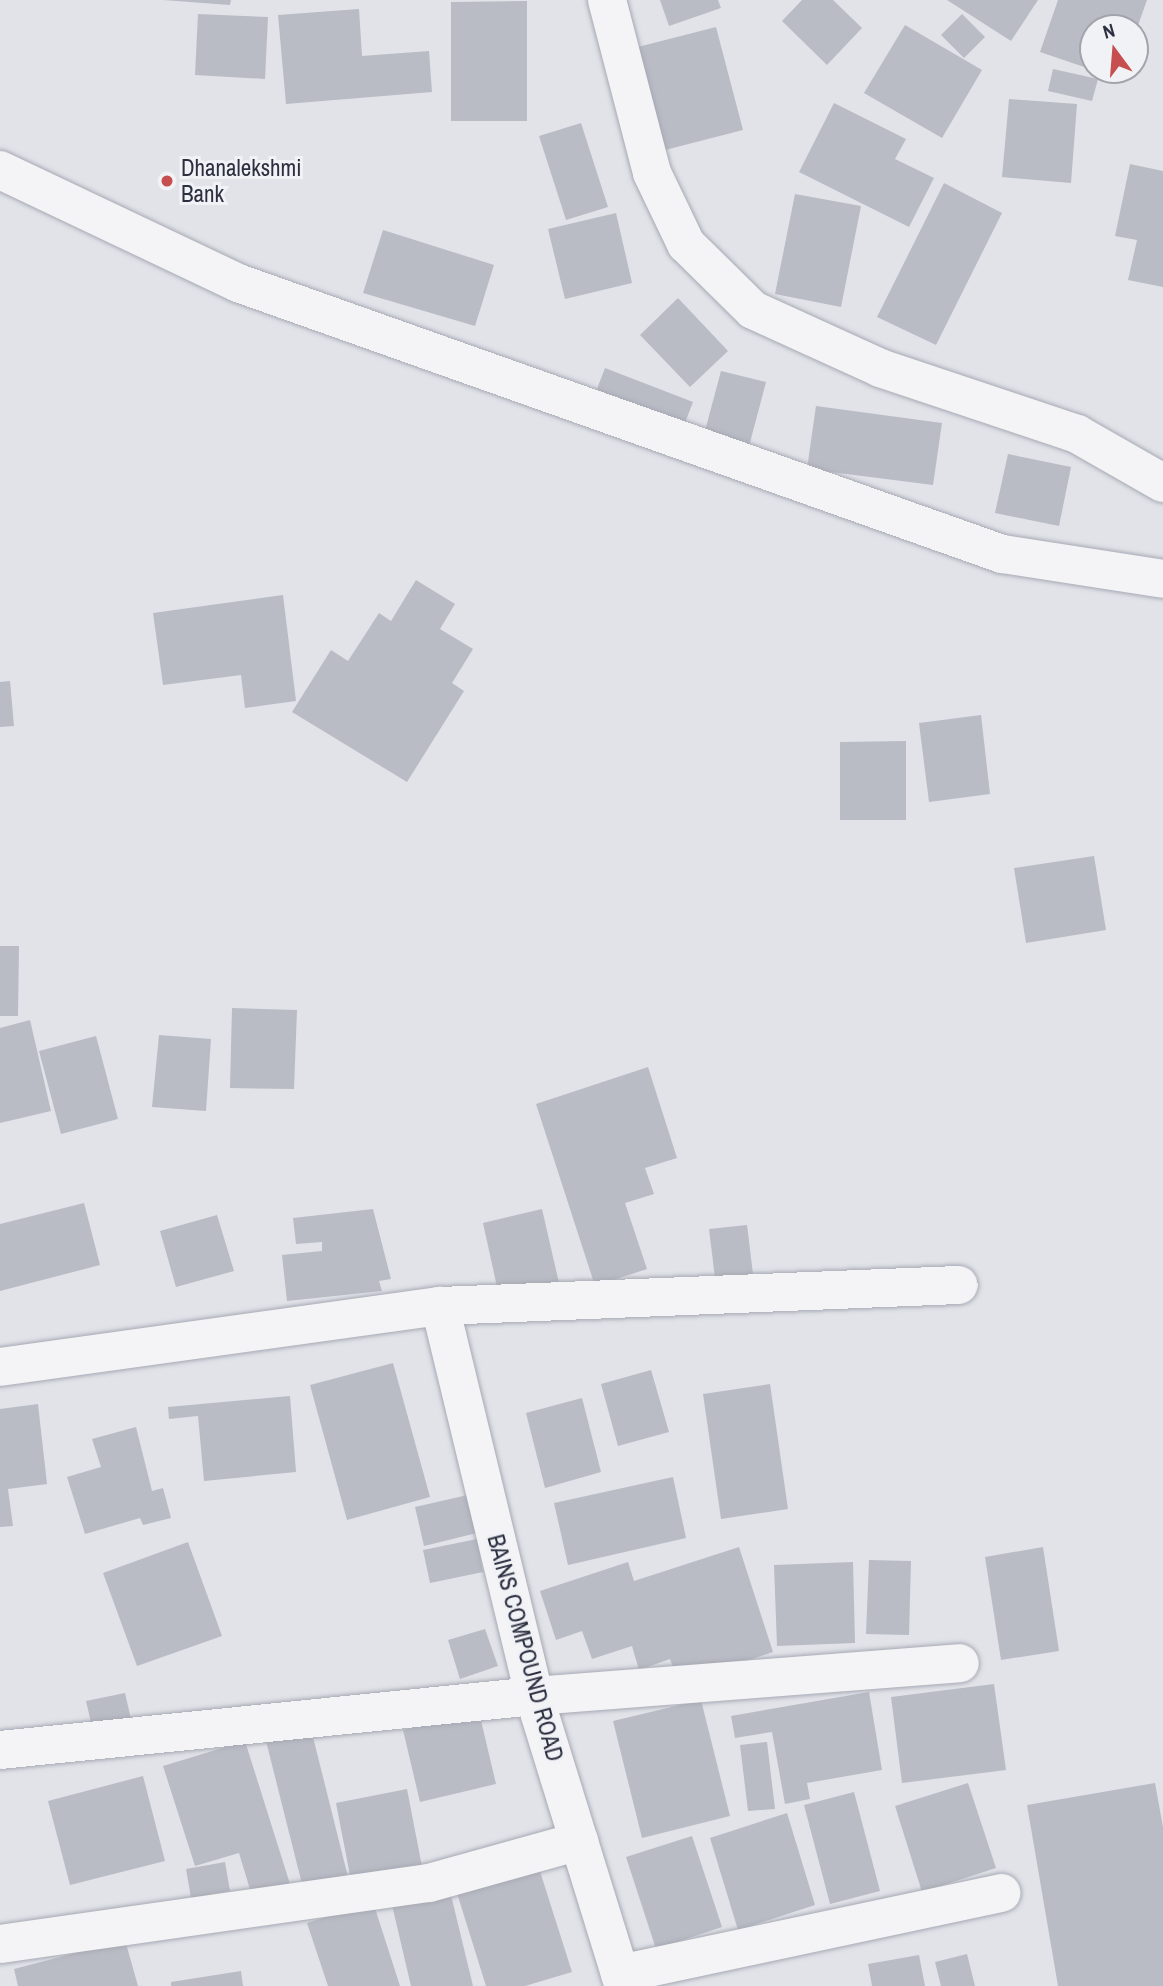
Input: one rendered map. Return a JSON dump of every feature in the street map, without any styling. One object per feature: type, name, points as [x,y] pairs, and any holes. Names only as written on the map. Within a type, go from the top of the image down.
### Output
[{"type":"street","points":[[607,0],[652,173],[686,244],[752,310],[880,368],[1077,434],[1163,483]]},
{"type":"street","points":[[0,170],[238,283],[989,549],[1163,579]]},
{"type":"street","points":[[0,1367],[440,1306],[959,1285]]},
{"type":"street","name":"BAINS COMPOUND ROAD","points":[[440,1306],[534,1696],[622,1980]]},
{"type":"street","points":[[0,1750],[534,1696],[960,1663]]},
{"type":"street","points":[[0,1944],[429,1883],[579,1841]]},
{"type":"street","points":[[622,1980],[1002,1894]]},
{"type":"building","points":[[163,0],[231,0],[230,5]]},
{"type":"building","points":[[660,0],[718,0],[721,8],[669,26]]},
{"type":"building","points":[[802,0],[833,0],[862,28],[827,65],[782,21]]},
{"type":"building","points":[[947,0],[1038,0],[1011,41]]},
{"type":"building","points":[[1058,0],[1147,0],[1142,14],[1079,14],[1079,65],[1040,52]]},
{"type":"building","points":[[527,1],[527,121],[451,121],[451,2]]},
{"type":"building","points":[[359,9],[362,56],[429,51],[432,92],[286,104],[278,15]]},
{"type":"building","points":[[198,14],[268,17],[265,79],[195,75]]},
{"type":"building","points":[[962,14],[985,37],[964,58],[941,35]]},
{"type":"building","points":[[905,25],[982,70],[942,138],[864,93]]},
{"type":"building","points":[[716,27],[743,130],[665,150],[638,47]]},
{"type":"building","points":[[1053,69],[1079,75],[1079,84],[1097,84],[1092,101],[1048,91]]},
{"type":"building","points":[[1009,99],[1077,104],[1071,183],[1002,177]]},
{"type":"building","points":[[834,103],[906,139],[895,159],[934,178],[909,227],[799,172]]},
{"type":"building","points":[[581,123],[608,207],[566,220],[539,136]]},
{"type":"building","points":[[1130,164],[1163,171],[1163,287],[1128,280],[1137,240],[1115,236]]},
{"type":"building","points":[[944,183],[1002,213],[936,345],[877,317]]},
{"type":"building","points":[[795,194],[861,206],[841,307],[775,294]]},
{"type":"building","points":[[616,213],[632,283],[565,299],[548,229]]},
{"type":"building","points":[[383,230],[494,265],[475,326],[363,293]]},
{"type":"building","points":[[678,298],[728,351],[690,387],[640,335]]},
{"type":"building","points":[[605,368],[693,402],[680,436],[592,402]]},
{"type":"building","points":[[721,371],[766,382],[747,454],[702,442]]},
{"type":"building","points":[[816,406],[942,423],[933,485],[807,469]]},
{"type":"building","points":[[1008,454],[1071,467],[1059,526],[995,513]]},
{"type":"building","points":[[416,580],[455,604],[440,629],[473,649],[452,683],[464,691],[407,782],[292,712],[331,650],[348,661],[379,613],[391,621]]},
{"type":"building","points":[[283,595],[296,701],[245,708],[241,675],[163,685],[153,613]]},
{"type":"building","points":[[10,681],[14,726],[0,727],[0,682]]},
{"type":"building","points":[[981,715],[990,794],[929,802],[919,723]]},
{"type":"building","points":[[906,741],[906,820],[840,820],[840,742]]},
{"type":"building","points":[[1094,856],[1106,930],[1026,943],[1014,868]]},
{"type":"building","points":[[0,946],[19,946],[18,1016],[0,1016]]},
{"type":"building","points":[[232,1008],[297,1010],[294,1089],[230,1088]]},
{"type":"building","points":[[30,1020],[51,1111],[0,1123],[0,1028]]},
{"type":"building","points":[[159,1035],[211,1039],[206,1111],[152,1107]]},
{"type":"building","points":[[96,1036],[118,1119],[61,1134],[39,1051]]},
{"type":"building","points":[[648,1067],[677,1158],[645,1168],[654,1194],[625,1203],[647,1269],[595,1286],[536,1104]]},
{"type":"building","points":[[84,1203],[100,1265],[0,1291],[0,1224]]},
{"type":"building","points":[[373,1209],[391,1279],[379,1281],[382,1291],[287,1301],[282,1255],[322,1251],[322,1242],[296,1244],[293,1218]]},
{"type":"building","points":[[542,1209],[559,1283],[499,1296],[483,1223]]},
{"type":"building","points":[[217,1215],[234,1271],[176,1287],[160,1231]]},
{"type":"building","points":[[747,1225],[753,1274],[715,1278],[709,1229]]},
{"type":"building","points":[[393,1363],[430,1497],[347,1520],[310,1385]]},
{"type":"building","points":[[651,1370],[669,1432],[618,1446],[601,1384]]},
{"type":"building","points":[[770,1384],[788,1509],[721,1519],[703,1394]]},
{"type":"building","points":[[290,1396],[296,1472],[204,1481],[198,1416],[169,1419],[168,1407]]},
{"type":"building","points":[[582,1398],[601,1472],[545,1488],[526,1413]]},
{"type":"building","points":[[38,1404],[47,1484],[8,1489],[13,1526],[0,1527],[0,1409]]},
{"type":"building","points":[[136,1427],[152,1491],[163,1488],[171,1518],[143,1525],[140,1518],[85,1534],[67,1477],[101,1467],[92,1439]]},
{"type":"building","points":[[673,1477],[686,1538],[568,1565],[554,1503]]},
{"type":"building","points":[[472,1494],[481,1532],[424,1546],[415,1507]]},
{"type":"building","points":[[477,1539],[483,1572],[430,1583],[423,1550]]},
{"type":"building","points":[[188,1542],[222,1636],[137,1666],[103,1573]]},
{"type":"building","points":[[739,1547],[773,1652],[679,1683],[670,1659],[639,1670],[632,1646],[592,1659],[582,1631],[556,1640],[540,1591],[628,1562],[634,1581]]},
{"type":"building","points":[[1043,1547],[1059,1651],[1001,1660],[985,1557]]},
{"type":"building","points":[[869,1560],[911,1561],[909,1635],[866,1634]]},
{"type":"building","points":[[853,1562],[855,1643],[777,1646],[774,1565]]},
{"type":"building","points":[[485,1629],[498,1666],[460,1679],[448,1640]]},
{"type":"building","points":[[994,1684],[1006,1770],[902,1783],[891,1697]]},
{"type":"building","points":[[869,1692],[882,1770],[807,1783],[810,1799],[785,1804],[772,1732],[735,1738],[731,1716]]},
{"type":"building","points":[[125,1693],[131,1719],[92,1727],[86,1701]]},
{"type":"building","points":[[701,1700],[730,1816],[642,1838],[613,1721]]},
{"type":"building","points":[[479,1712],[496,1784],[420,1802],[403,1730]]},
{"type":"building","points":[[311,1729],[348,1877],[303,1888],[266,1741]]},
{"type":"building","points":[[245,1741],[290,1884],[252,1896],[239,1853],[195,1866],[163,1766]]},
{"type":"building","points":[[767,1742],[775,1809],[748,1811],[740,1745]]},
{"type":"building","points":[[143,1776],[165,1861],[70,1885],[48,1801]]},
{"type":"building","points":[[968,1783],[996,1868],[922,1892],[895,1806]]},
{"type":"building","points":[[1155,1783],[1163,1827],[1163,1986],[1058,1986],[1027,1805]]},
{"type":"building","points":[[407,1789],[424,1877],[353,1891],[336,1803]]},
{"type":"building","points":[[854,1792],[880,1891],[830,1904],[804,1805]]},
{"type":"building","points":[[787,1813],[815,1905],[738,1930],[710,1838]]},
{"type":"building","points":[[692,1836],[722,1927],[656,1949],[626,1857]]},
{"type":"building","points":[[225,1862],[230,1891],[191,1898],[186,1869]]},
{"type":"building","points":[[538,1865],[572,1972],[525,1986],[486,1986],[456,1890]]},
{"type":"building","points":[[450,1891],[473,1986],[411,1986],[392,1905]]},
{"type":"building","points":[[373,1902],[400,1986],[328,1986],[307,1923]]},
{"type":"building","points":[[125,1940],[138,1986],[18,1986],[14,1969]]},
{"type":"building","points":[[967,1954],[975,1986],[941,1986],[935,1962]]},
{"type":"building","points":[[919,1955],[925,1986],[872,1986],[868,1964]]},
{"type":"building","points":[[241,1971],[243,1986],[171,1986],[171,1982]]},
{"type":"place","name":"Dhanalekshmi Bank","points":[[167,181]]}]
